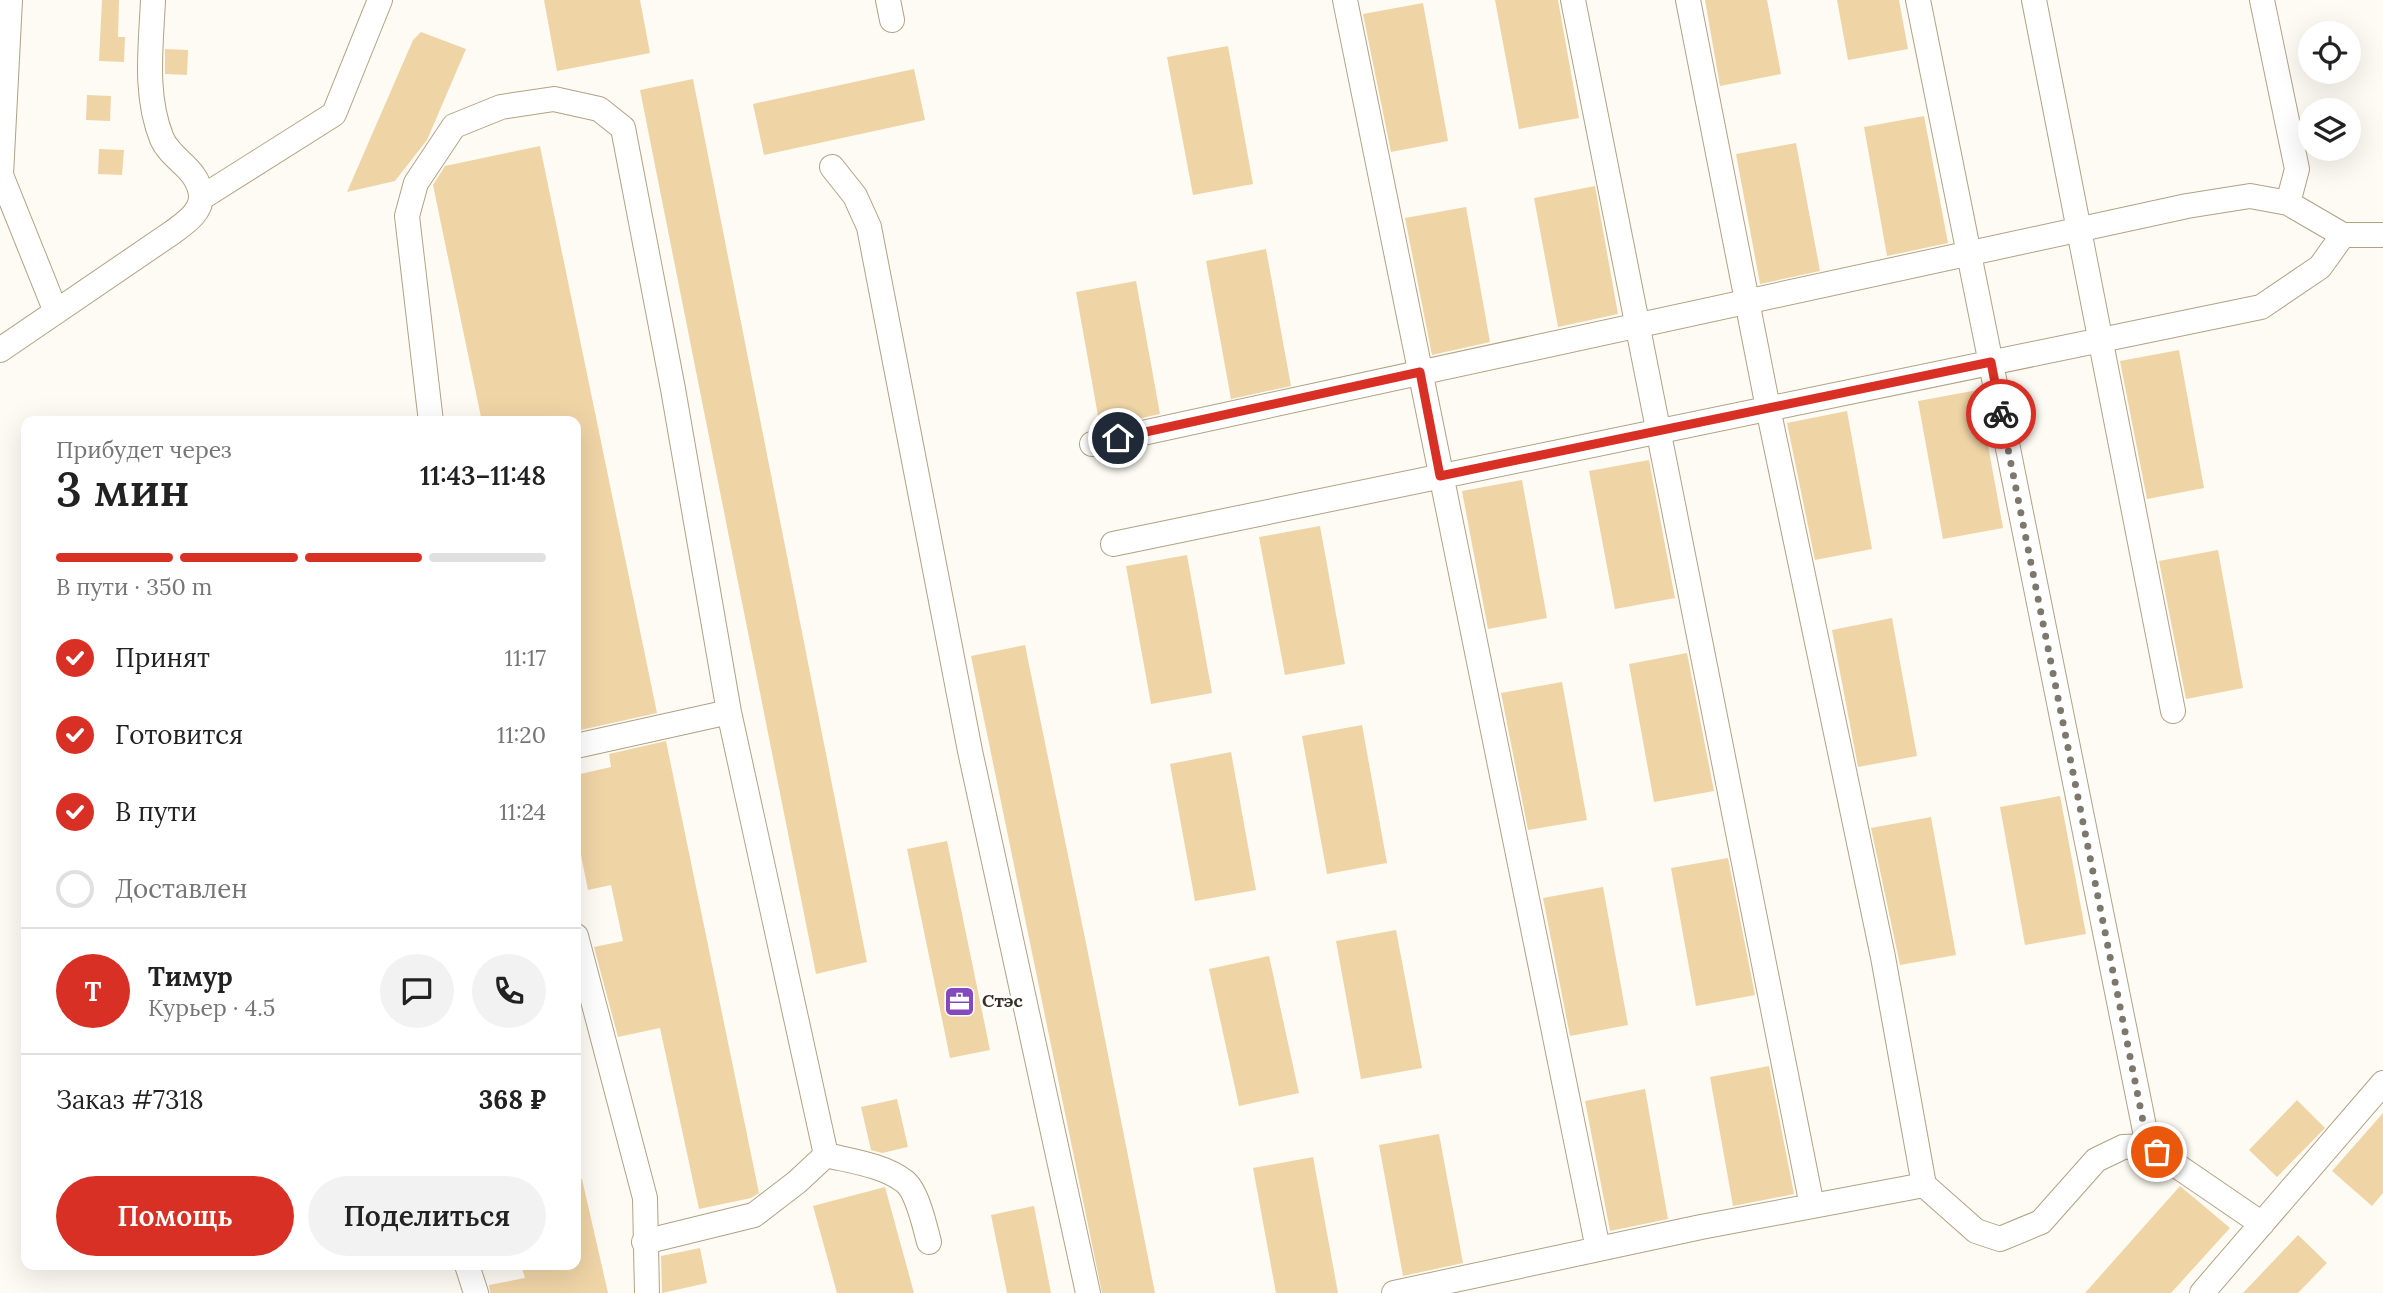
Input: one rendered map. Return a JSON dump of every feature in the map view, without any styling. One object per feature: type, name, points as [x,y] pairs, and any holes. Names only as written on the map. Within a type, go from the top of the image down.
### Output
[{"type":"street","points":[[10,0],[1,175],[55,313]]},
{"type":"street","points":[[153,0],[150,93],[163,141],[198,179],[201,198]]},
{"type":"street","points":[[0,350],[173,232],[190,218],[201,198],[334,114],[380,0]]},
{"type":"street","points":[[1345,0],[1598,1249]]},
{"type":"street","points":[[1573,0],[1812,1206]]},
{"type":"street","points":[[1688,0],[1768,408],[1883,957],[1924,1185],[1976,1231],[2000,1239],[2041,1222],[2096,1160],[2123,1147],[2148,1146],[2262,1224]]},
{"type":"street","points":[[1917,0],[2148,1146]]},
{"type":"street","points":[[2034,0],[2173,711]]},
{"type":"street","points":[[2262,0],[2297,169],[2288,203]]},
{"type":"street","points":[[430,416],[407,216],[416,183],[454,126],[478,116],[502,107],[554,99],[599,110],[623,128],[675,402],[729,712],[826,1155]]},
{"type":"street","points":[[832,167],[855,196],[869,227],[968,739],[1088,1293]]},
{"type":"street","points":[[1092,444],[2187,206],[2250,196],[2288,203],[2343,235],[2383,235]]},
{"type":"street","points":[[1113,544],[2261,306],[2320,267],[2343,235]]},
{"type":"street","points":[[581,745],[729,712]]},
{"type":"street","points":[[581,955],[645,1198],[647,1293]]},
{"type":"street","points":[[2202,1293],[2383,1083]]},
{"type":"street","points":[[826,1155],[873,1166],[906,1182],[921,1213],[929,1242]]},
{"type":"street","points":[[645,1242],[754,1214],[797,1182],[826,1155]]},
{"type":"street","points":[[1394,1293],[1598,1249],[1924,1185]]},
{"type":"street","points":[[469,1270],[476,1293]]},
{"type":"building","points":[[102,0],[119,0],[118,37],[125,37],[124,62],[99,61]]},
{"type":"building","points":[[544,0],[640,0],[650,53],[557,71]]},
{"type":"building","points":[[1495,0],[1558,0],[1579,118],[1519,129]]},
{"type":"building","points":[[1705,0],[1767,0],[1781,74],[1720,86]]},
{"type":"building","points":[[1837,0],[1899,0],[1908,49],[1848,60]]},
{"type":"building","points":[[1423,3],[1448,141],[1391,152],[1363,14]]},
{"type":"building","points":[[421,32],[466,49],[427,140],[395,181],[347,192],[413,40]]},
{"type":"building","points":[[1228,46],[1253,184],[1193,195],[1167,57]]},
{"type":"building","points":[[165,49],[188,50],[187,75],[165,74]]},
{"type":"building","points":[[914,69],[925,120],[764,155],[753,104]]},
{"type":"building","points":[[693,79],[867,962],[816,974],[640,90]]},
{"type":"building","points":[[87,95],[111,96],[110,121],[86,120]]},
{"type":"building","points":[[1924,116],[1948,243],[1887,256],[1864,127]]},
{"type":"building","points":[[1796,143],[1820,271],[1760,284],[1736,154]]},
{"type":"building","points":[[540,146],[657,713],[581,730],[581,416],[481,416],[433,185],[445,166]]},
{"type":"building","points":[[99,149],[124,150],[122,175],[98,174]]},
{"type":"building","points":[[1595,186],[1618,314],[1558,327],[1534,198]]},
{"type":"building","points":[[1466,207],[1490,342],[1432,355],[1405,218]]},
{"type":"building","points":[[1266,249],[1291,386],[1231,399],[1206,261]]},
{"type":"building","points":[[1136,281],[1160,414],[1100,427],[1076,292]]},
{"type":"building","points":[[2179,350],[2204,488],[2147,499],[2120,361]]},
{"type":"building","points":[[1978,390],[2003,528],[1943,539],[1918,401]]},
{"type":"building","points":[[1847,411],[1872,549],[1815,560],[1787,423]]},
{"type":"building","points":[[1649,460],[1675,598],[1615,609],[1589,471]]},
{"type":"building","points":[[1522,480],[1547,618],[1488,629],[1462,491]]},
{"type":"building","points":[[1320,526],[1345,664],[1285,675],[1259,537]]},
{"type":"building","points":[[2218,550],[2243,688],[2186,699],[2159,561]]},
{"type":"building","points":[[1187,555],[1212,693],[1151,704],[1126,566]]},
{"type":"building","points":[[1892,618],[1917,756],[1858,767],[1832,630]]},
{"type":"building","points":[[1025,645],[1155,1293],[1102,1293],[971,656]]},
{"type":"building","points":[[1687,653],[1714,791],[1654,802],[1629,664]]},
{"type":"building","points":[[1562,682],[1587,820],[1528,830],[1501,693]]},
{"type":"building","points":[[1362,725],[1387,863],[1327,874],[1302,736]]},
{"type":"building","points":[[666,741],[759,1193],[751,1198],[699,1209],[660,1028],[618,1037],[594,947],[623,941],[611,885],[588,890],[581,856],[581,774],[611,767],[609,754]]},
{"type":"building","points":[[1231,752],[1256,890],[1195,901],[1170,764]]},
{"type":"building","points":[[2060,796],[2086,934],[2025,945],[2000,807]]},
{"type":"building","points":[[1931,817],[1956,955],[1900,965],[1871,828]]},
{"type":"building","points":[[947,841],[990,1050],[950,1058],[907,849]]},
{"type":"building","points":[[1728,858],[1755,995],[1696,1006],[1671,868]]},
{"type":"building","points":[[1603,887],[1628,1025],[1570,1036],[1543,898]]},
{"type":"building","points":[[1396,930],[1422,1068],[1361,1079],[1336,941]]},
{"type":"building","points":[[1269,956],[1299,1093],[1239,1106],[1209,969]]},
{"type":"building","points":[[1769,1066],[1794,1194],[1733,1206],[1710,1077]]},
{"type":"building","points":[[1645,1089],[1668,1219],[1610,1231],[1585,1101]]},
{"type":"building","points":[[897,1099],[908,1147],[882,1153],[871,1150],[861,1107]]},
{"type":"building","points":[[2297,1100],[2325,1128],[2277,1177],[2249,1150]]},
{"type":"building","points":[[2383,1113],[2383,1193],[2372,1206],[2332,1171]]},
{"type":"building","points":[[1439,1134],[1463,1263],[1403,1276],[1379,1145]]},
{"type":"building","points":[[1313,1157],[1338,1293],[1276,1293],[1253,1168]]},
{"type":"building","points":[[581,1179],[608,1293],[490,1293],[489,1285],[525,1278],[523,1270],[581,1270]]},
{"type":"building","points":[[2180,1186],[2230,1228],[2171,1293],[2085,1293]]},
{"type":"building","points":[[885,1187],[914,1293],[837,1293],[813,1206]]},
{"type":"building","points":[[1034,1206],[1051,1293],[1007,1293],[991,1215]]},
{"type":"building","points":[[2298,1235],[2327,1263],[2298,1293],[2243,1293]]},
{"type":"building","points":[[700,1248],[707,1283],[662,1293],[661,1256]]},
{"type":"way so far","points":[[2001,414],[2148,1146],[2157,1152]]},
{"type":"place","name":"Стэс","points":[[959,1001]]},
{"type":"route","points":[[1118,438],[1420,372],[1440,476],[1991,362],[2001,414]]}]
